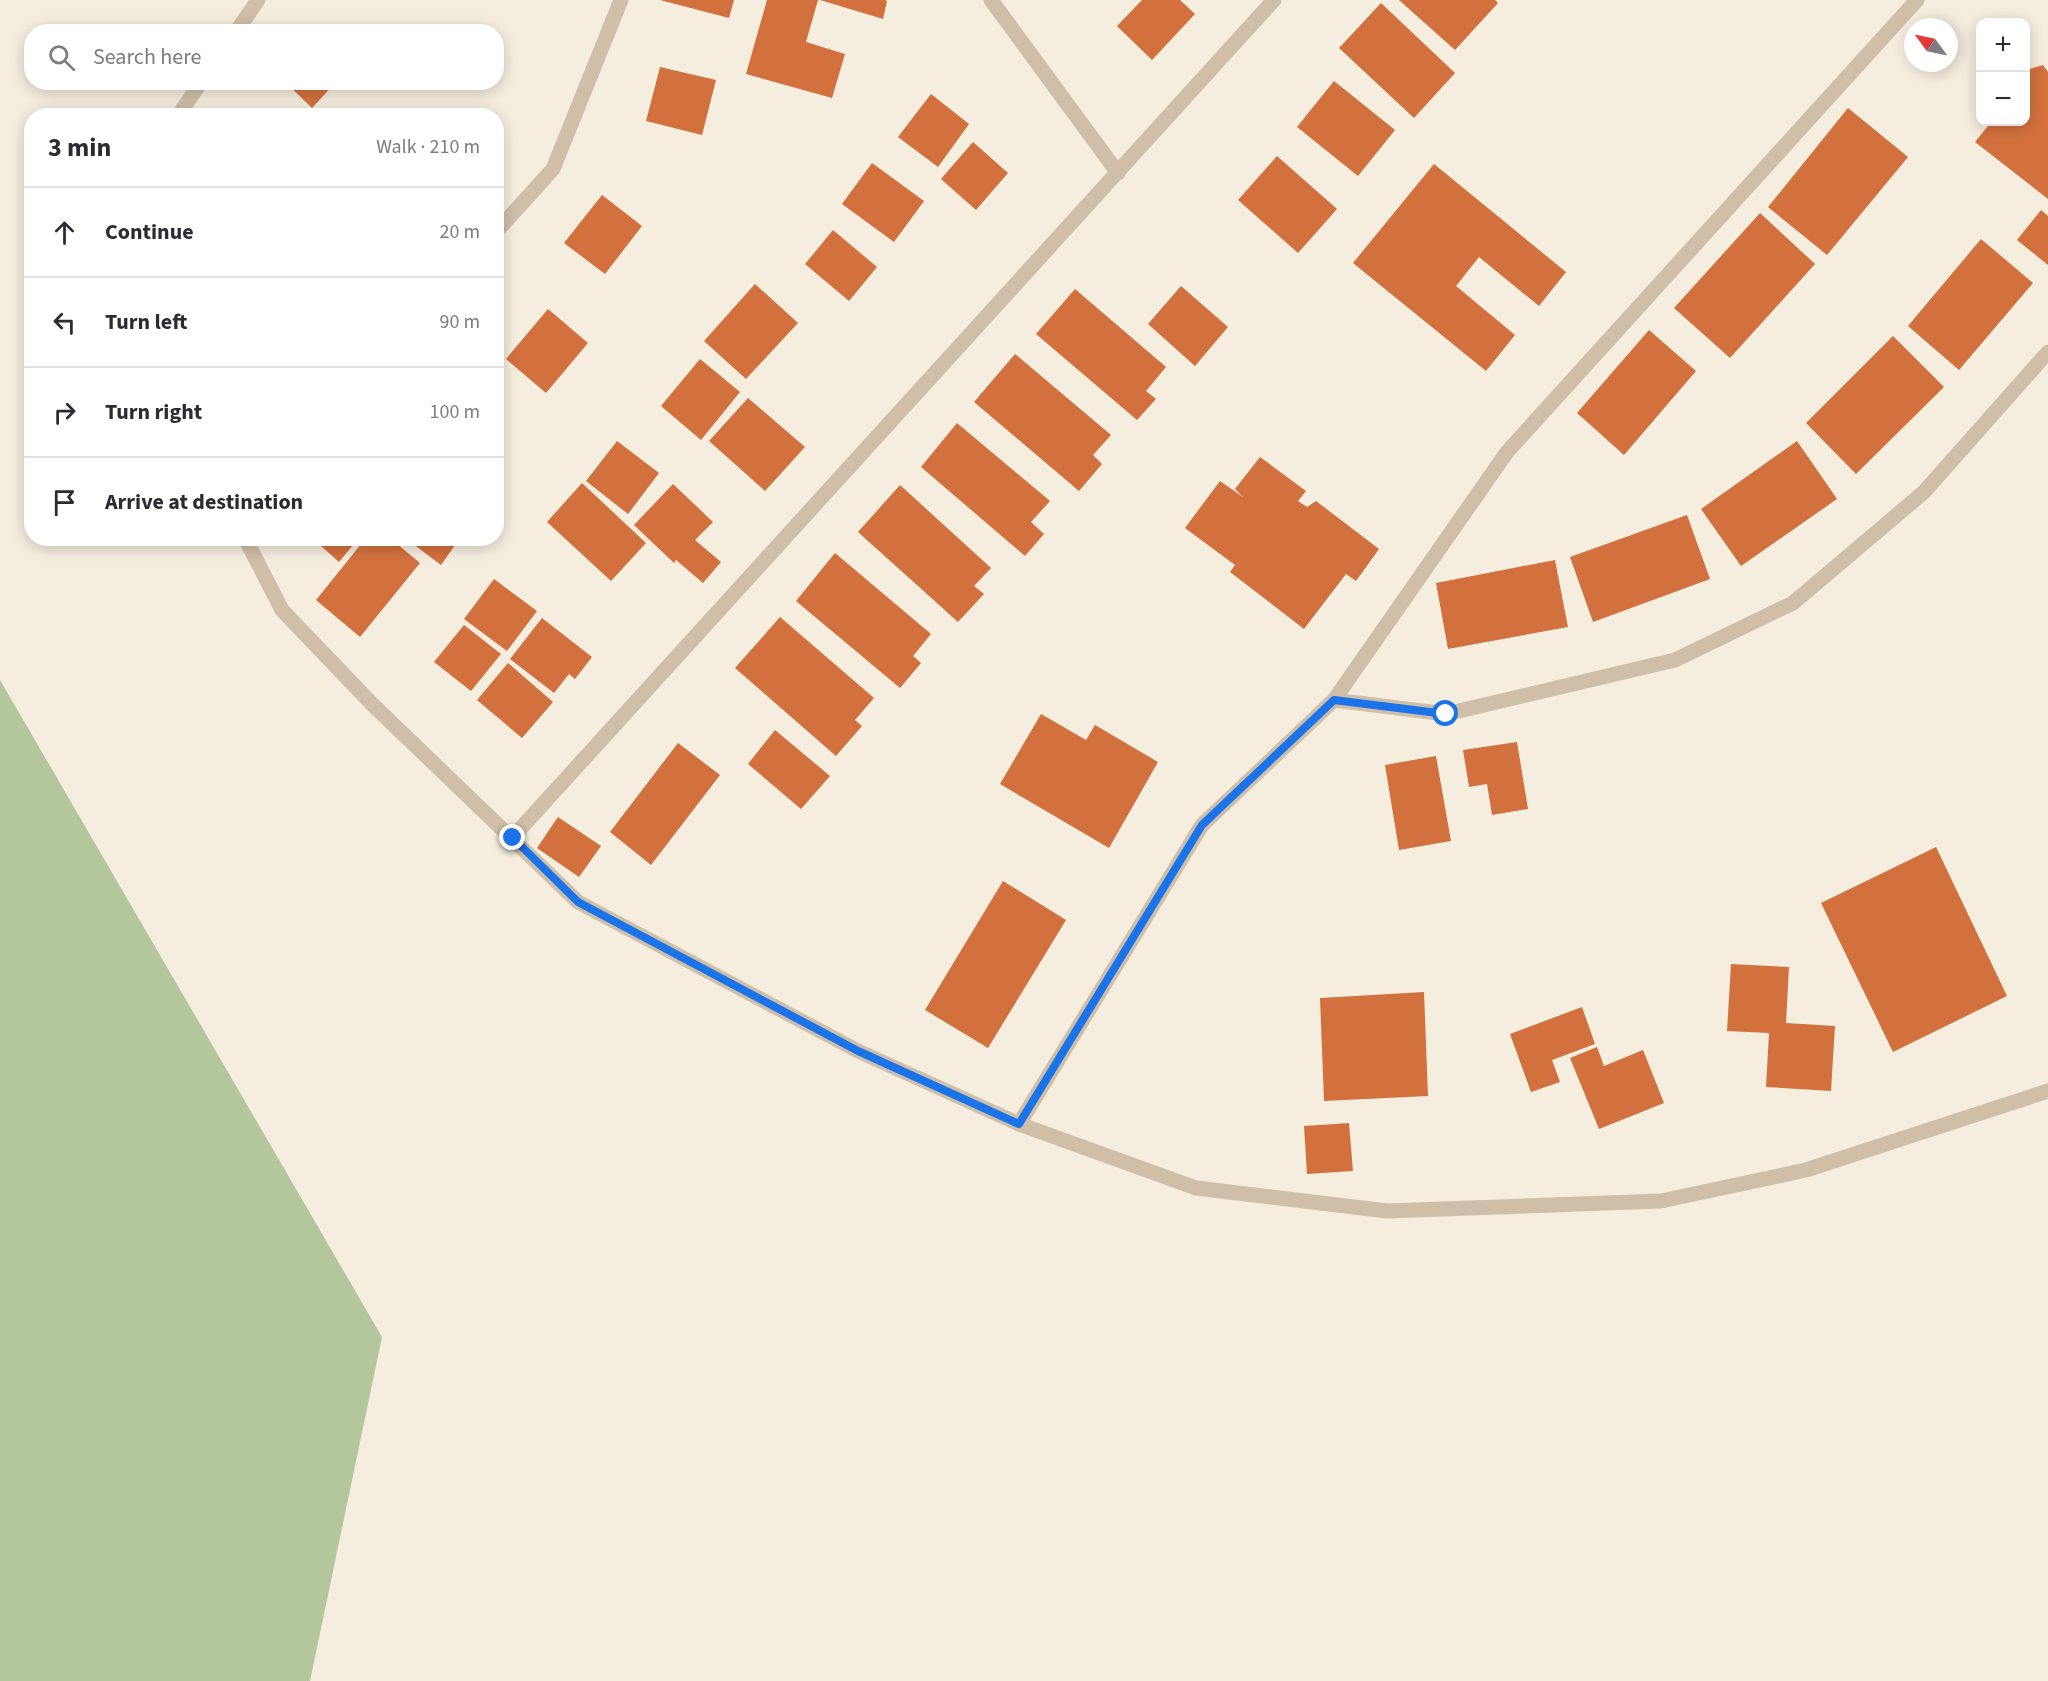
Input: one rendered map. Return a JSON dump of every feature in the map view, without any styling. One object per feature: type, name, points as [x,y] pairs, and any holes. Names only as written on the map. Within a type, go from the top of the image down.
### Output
[{"type":"street","points":[[242,24],[258,0]]},
{"type":"street","points":[[504,223],[553,169],[621,0]]},
{"type":"street","points":[[991,0],[1118,173]]},
{"type":"street","points":[[513,838],[1274,0]]},
{"type":"street","points":[[1019,1124],[1202,825],[1334,700],[1506,452],[1917,0]]},
{"type":"street","points":[[183,108],[196,90]]},
{"type":"street","points":[[1334,700],[1446,714],[1676,660],[1793,603],[1924,492],[2048,352]]},
{"type":"street","points":[[249,546],[282,610],[372,704],[578,902],[858,1051],[1019,1124],[1196,1188],[1387,1211],[1661,1202],[1806,1170],[2048,1091]]},
{"type":"green space","points":[[0,680],[382,1337],[310,1681],[0,1681]]},
{"type":"building","points":[[660,0],[734,0],[729,18]]},
{"type":"building","points":[[767,0],[818,0],[806,42],[845,54],[832,98],[746,74]]},
{"type":"building","points":[[820,0],[885,0],[887,1],[883,19]]},
{"type":"building","points":[[1142,0],[1180,0],[1195,14],[1152,60],[1117,26]]},
{"type":"building","points":[[1399,0],[1495,0],[1498,3],[1455,50]]},
{"type":"building","points":[[1381,3],[1455,73],[1414,118],[1339,48]]},
{"type":"building","points":[[2043,65],[2048,72],[2048,199],[1975,142],[1988,126],[2030,126],[2030,69]]},
{"type":"building","points":[[660,67],[716,80],[702,135],[646,121]]},
{"type":"building","points":[[1334,81],[1395,130],[1358,176],[1297,127]]},
{"type":"building","points":[[293,90],[329,90],[312,108]]},
{"type":"building","points":[[931,94],[969,124],[938,167],[898,137]]},
{"type":"building","points":[[1848,108],[1908,157],[1827,255],[1768,207]]},
{"type":"building","points":[[973,142],[1008,173],[976,210],[941,179]]},
{"type":"building","points":[[1277,156],[1337,209],[1298,253],[1238,200]]},
{"type":"building","points":[[872,163],[924,201],[894,242],[842,204]]},
{"type":"building","points":[[1434,164],[1566,272],[1539,306],[1479,257],[1456,286],[1515,335],[1486,371],[1353,263]]},
{"type":"building","points":[[602,195],[642,226],[605,274],[564,243]]},
{"type":"building","points":[[2041,210],[2048,216],[2048,265],[2017,240]]},
{"type":"building","points":[[1760,213],[1815,264],[1730,358],[1674,308]]},
{"type":"building","points":[[833,230],[877,267],[849,301],[805,264]]},
{"type":"building","points":[[1981,239],[2033,283],[1959,370],[1908,326]]},
{"type":"building","points":[[755,284],[798,323],[746,379],[704,341]]},
{"type":"building","points":[[1181,286],[1228,327],[1195,366],[1148,324]]},
{"type":"building","points":[[1075,289],[1166,367],[1146,391],[1156,399],[1137,420],[1036,334]]},
{"type":"building","points":[[548,309],[588,343],[546,393],[506,359]]},
{"type":"building","points":[[1649,330],[1696,371],[1624,455],[1577,413]]},
{"type":"building","points":[[1893,336],[1944,387],[1856,474],[1806,423]]},
{"type":"building","points":[[1015,354],[1111,435],[1093,455],[1102,464],[1079,491],[974,402]]},
{"type":"building","points":[[700,359],[740,392],[701,440],[661,406]]},
{"type":"building","points":[[748,398],[805,447],[765,491],[709,441]]},
{"type":"building","points":[[957,423],[1050,501],[1031,522],[1044,534],[1025,556],[921,467]]},
{"type":"building","points":[[617,441],[659,473],[628,514],[586,481]]},
{"type":"building","points":[[1797,441],[1837,499],[1741,566],[1701,509]]},
{"type":"building","points":[[1260,457],[1306,491],[1298,501],[1307,507],[1316,501],[1379,549],[1356,581],[1346,574],[1304,629],[1230,572],[1235,565],[1185,528],[1220,481],[1243,497],[1235,489]]},
{"type":"building","points":[[582,483],[646,543],[611,581],[547,522]]},
{"type":"building","points":[[673,484],[713,522],[695,540],[721,562],[703,583],[676,560],[674,563],[634,525]]},
{"type":"building","points":[[900,485],[991,568],[974,586],[984,594],[958,622],[858,532]]},
{"type":"building","points":[[1687,515],[1710,579],[1593,622],[1570,557]]},
{"type":"building","points":[[321,546],[352,546],[339,562]]},
{"type":"building","points":[[360,546],[400,546],[420,563],[360,637],[316,600]]},
{"type":"building","points":[[416,546],[454,546],[441,565]]},
{"type":"building","points":[[835,553],[931,634],[913,656],[921,663],[900,688],[796,601]]},
{"type":"building","points":[[1555,560],[1568,627],[1448,649],[1436,583]]},
{"type":"building","points":[[494,579],[537,611],[507,651],[464,619]]},
{"type":"building","points":[[780,617],[874,698],[855,720],[862,726],[836,756],[735,668]]},
{"type":"building","points":[[542,618],[592,657],[575,679],[569,674],[554,693],[510,659]]},
{"type":"building","points":[[464,625],[501,654],[471,691],[434,662]]},
{"type":"building","points":[[508,663],[553,702],[522,738],[477,700]]},
{"type":"building","points":[[1041,714],[1086,740],[1095,725],[1158,762],[1109,848],[1000,784]]},
{"type":"building","points":[[775,730],[830,776],[801,809],[748,764]]},
{"type":"building","points":[[1517,742],[1528,809],[1492,815],[1487,784],[1469,787],[1463,750]]},
{"type":"building","points":[[678,743],[720,775],[651,865],[610,832]]},
{"type":"building","points":[[1436,756],[1451,841],[1399,850],[1385,765]]},
{"type":"building","points":[[558,817],[601,846],[579,877],[537,848]]},
{"type":"building","points":[[1936,847],[2007,996],[1893,1052],[1821,903]]},
{"type":"building","points":[[1003,881],[1066,920],[988,1048],[925,1010]]},
{"type":"building","points":[[1731,964],[1789,967],[1786,1023],[1835,1026],[1831,1091],[1766,1087],[1769,1033],[1727,1031]]},
{"type":"building","points":[[1424,992],[1428,1096],[1324,1101],[1320,998]]},
{"type":"building","points":[[1582,1007],[1595,1044],[1552,1060],[1560,1082],[1531,1092],[1510,1034]]},
{"type":"building","points":[[1597,1047],[1604,1066],[1643,1050],[1664,1103],[1599,1129],[1570,1058]]},
{"type":"building","points":[[1349,1123],[1353,1171],[1307,1174],[1304,1126]]},
{"type":"route","points":[[513,838],[578,902],[858,1051],[1019,1124],[1202,825],[1334,700],[1446,714]]}]
